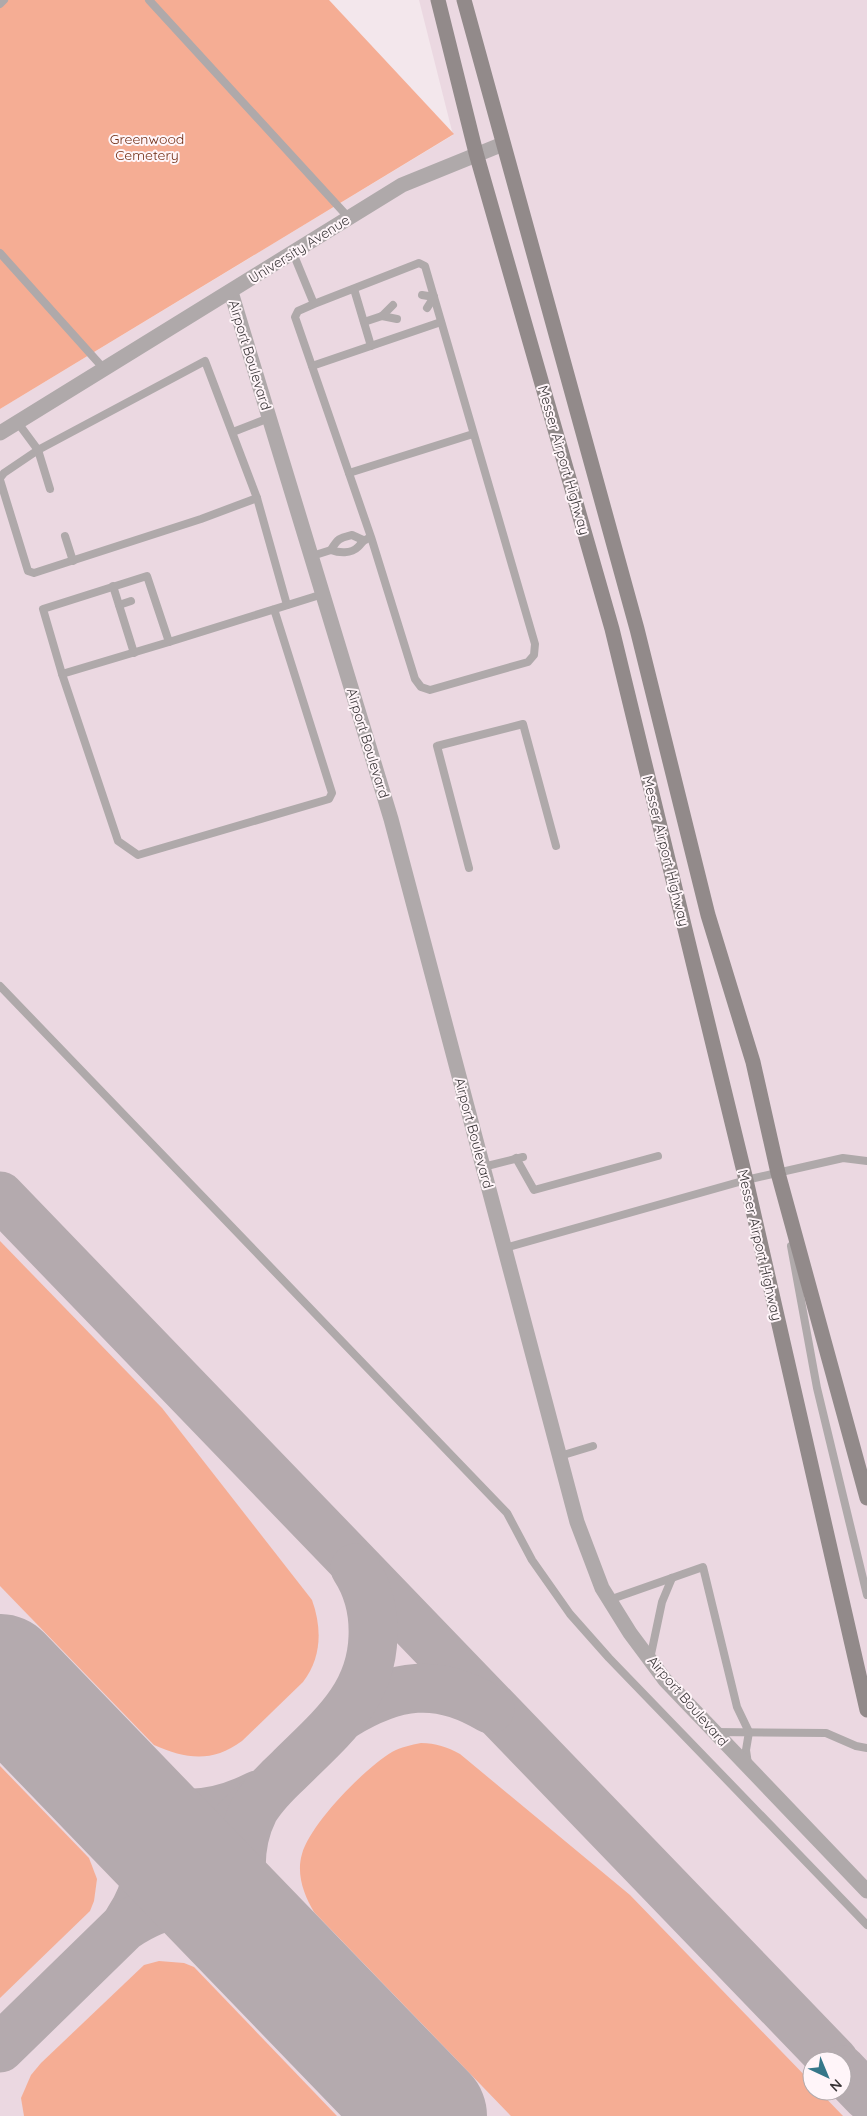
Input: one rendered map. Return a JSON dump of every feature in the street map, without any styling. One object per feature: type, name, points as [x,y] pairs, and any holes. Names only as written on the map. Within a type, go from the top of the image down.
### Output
[{"type":"main road","name":"Messer Airport Highway","points":[[438,0],[476,154],[612,628],[746,1180],[867,1710]]},
{"type":"main road","name":"Messer Airport Highway","points":[[464,0],[637,629],[708,916],[753,1062],[778,1173],[867,1498]]},
{"type":"street","name":"University Avenue","points":[[0,433],[402,185],[504,144]]},
{"type":"street","name":"Airport Boulevard","points":[[231,292],[391,819],[577,1522],[602,1588],[665,1680],[867,1891]]},
{"type":"lane","points":[[0,4],[4,0]]},
{"type":"lane","points":[[149,0],[349,218]]},
{"type":"lane","points":[[0,252],[104,370]]},
{"type":"lane","points":[[293,253],[314,304]]},
{"type":"lane","points":[[419,263],[425,266],[535,644],[534,655],[528,662],[430,690],[421,687],[415,679],[367,539],[349,473],[295,317],[298,311],[314,304],[419,263]]},
{"type":"lane","points":[[354,289],[371,346]]},
{"type":"lane","points":[[422,295],[434,297]]},
{"type":"lane","points":[[427,308],[434,297]]},
{"type":"lane","points":[[364,322],[382,316],[393,305]]},
{"type":"lane","points":[[382,316],[397,319]]},
{"type":"lane","points":[[312,366],[441,322]]},
{"type":"lane","points":[[257,498],[201,519],[34,573],[28,571],[0,479],[4,472],[38,450],[205,361],[257,498],[287,605]]},
{"type":"lane","points":[[233,432],[270,418]]},
{"type":"lane","points":[[18,423],[38,450],[50,489]]},
{"type":"lane","points":[[349,473],[473,434]]},
{"type":"lane","points":[[331,550],[337,540],[347,536],[352,535],[367,539]]},
{"type":"lane","points":[[65,536],[73,560]]},
{"type":"lane","points":[[312,556],[331,550],[340,554],[357,549],[367,539]]},
{"type":"lane","points":[[169,642],[147,576],[43,609],[62,674],[118,841],[138,854],[318,804],[328,799],[332,793],[274,609]]},
{"type":"lane","points":[[113,586],[134,653]]},
{"type":"lane","points":[[62,674],[323,594]]},
{"type":"lane","points":[[119,605],[130,601]]},
{"type":"lane","points":[[469,868],[437,746],[523,724],[556,846]]},
{"type":"lane","points":[[0,986],[507,1513],[532,1560],[570,1614],[663,1714],[867,1925]]},
{"type":"lane","points":[[483,1167],[520,1157],[534,1190],[658,1156]]},
{"type":"lane","points":[[504,1248],[746,1180],[843,1158],[867,1161]]},
{"type":"lane","name":"Messer Airport Highway","points":[[778,1173],[817,1388],[867,1595]]},
{"type":"lane","points":[[560,1456],[593,1446]]},
{"type":"lane","points":[[609,1600],[703,1567],[737,1707],[748,1732],[746,1750],[749,1769]]},
{"type":"lane","points":[[650,1659],[662,1602],[672,1578]]},
{"type":"lane","points":[[713,1732],[826,1733],[856,1746],[867,1748]]},
{"type":"shaded area","points":[[419,0],[867,0],[867,2116],[0,2116],[0,409],[453,135]]},
{"type":"green space","name":"Greenwood Cemetery","points":[[0,0],[329,0],[454,134],[0,409]]},
{"type":"green space","points":[[0,1241],[162,1408],[312,1600],[319,1632],[317,1652],[314,1663],[303,1682],[242,1741],[220,1753],[199,1757],[188,1756],[154,1745],[0,1586]]},
{"type":"green space","points":[[432,1744],[451,1749],[460,1754],[630,1895],[802,2073],[802,2101],[829,2101],[843,2116],[511,2116],[314,1912],[302,1884],[300,1862],[302,1854],[307,1842],[327,1813],[368,1770],[392,1752],[410,1745]]},
{"type":"green space","points":[[0,1766],[89,1858],[97,1879],[94,1901],[90,1911],[0,1998]]},
{"type":"green space","points":[[159,1961],[184,1963],[194,1967],[337,2116],[24,2116],[21,2098],[31,2075],[41,2063],[144,1965]]},
{"type":"taxiway","points":[[0,1196],[824,2051]]},
{"type":"taxiway","points":[[255,1939],[246,1907],[241,1874],[241,1858],[247,1826],[254,1810],[266,1794],[333,1726],[356,1695],[365,1678],[373,1637],[372,1619],[367,1592],[355,1568]]},
{"type":"taxiway","points":[[344,1715],[381,1696],[416,1688],[452,1692],[490,1709]]},
{"type":"taxiway","points":[[105,1784],[144,1804],[180,1813],[217,1810],[258,1795]]},
{"type":"taxiway","points":[[135,1917],[257,1801]]},
{"type":"taxiway","points":[[128,1921],[142,1896],[147,1871],[145,1846],[137,1818]]},
{"type":"taxiway","points":[[0,2048],[124,1927],[142,1916],[173,1905],[201,1907],[216,1913],[248,1932]]},
{"type":"taxiway","points":[[852,2080],[867,2096]]},
{"type":"runway","points":[[0,1675],[426,2116]]}]
